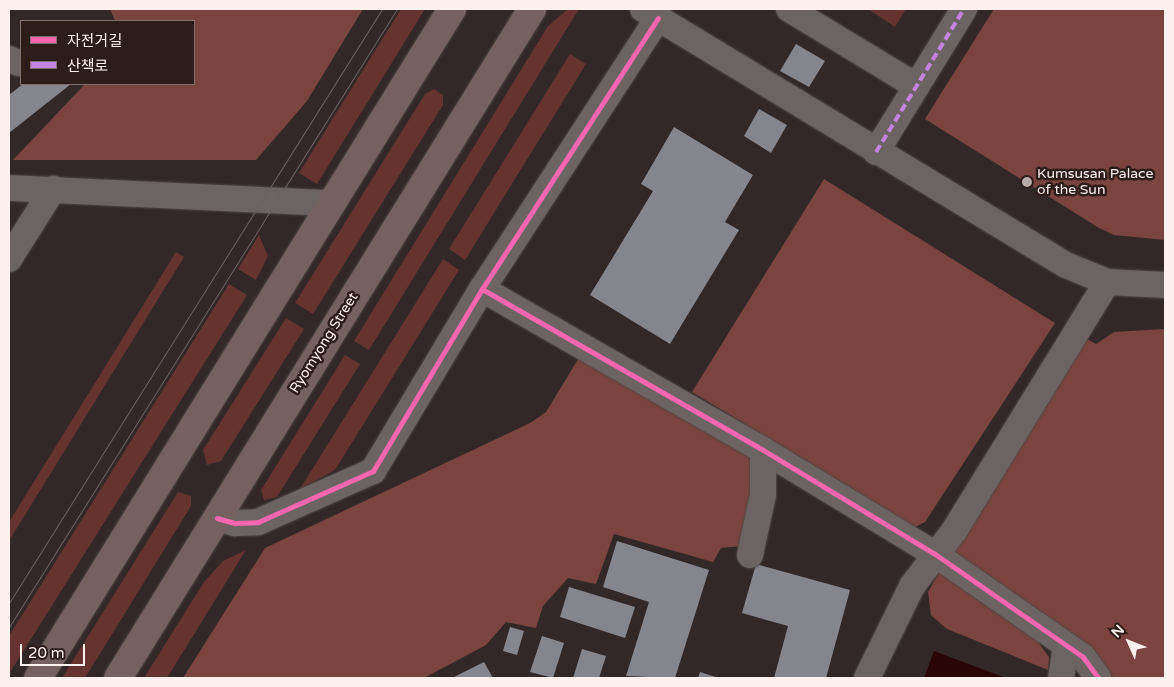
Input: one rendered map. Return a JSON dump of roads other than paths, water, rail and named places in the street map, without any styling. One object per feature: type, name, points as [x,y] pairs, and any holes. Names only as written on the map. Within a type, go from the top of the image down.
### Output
[{"type":"highway","points":[[38,678],[452,9]]},
{"type":"highway","name":"Ryomyong Street","points":[[118,678],[532,9]]},
{"type":"street","points":[[789,9],[916,86]]},
{"type":"street","points":[[876,152],[964,9]]},
{"type":"street","points":[[217,518],[235,523],[258,522],[373,470],[650,14],[1066,265],[1107,282],[1165,285]]},
{"type":"street","points":[[9,188],[333,203]]},
{"type":"street","points":[[9,259],[53,189]]},
{"type":"street","points":[[867,678],[896,614],[935,554],[954,531],[1107,282]]},
{"type":"street","points":[[482,289],[763,450],[935,554],[1083,656],[1098,678]]},
{"type":"street","points":[[750,555],[763,495],[763,450]]},
{"type":"street","points":[[1062,678],[1066,645]]},
{"type":"tram line","points":[[9,603],[382,9]]},
{"type":"tram line","points":[[9,627],[397,9]]},
{"type":"place","name":"Kumsusan Palace of the Sun","points":[[1027,182]]}]
